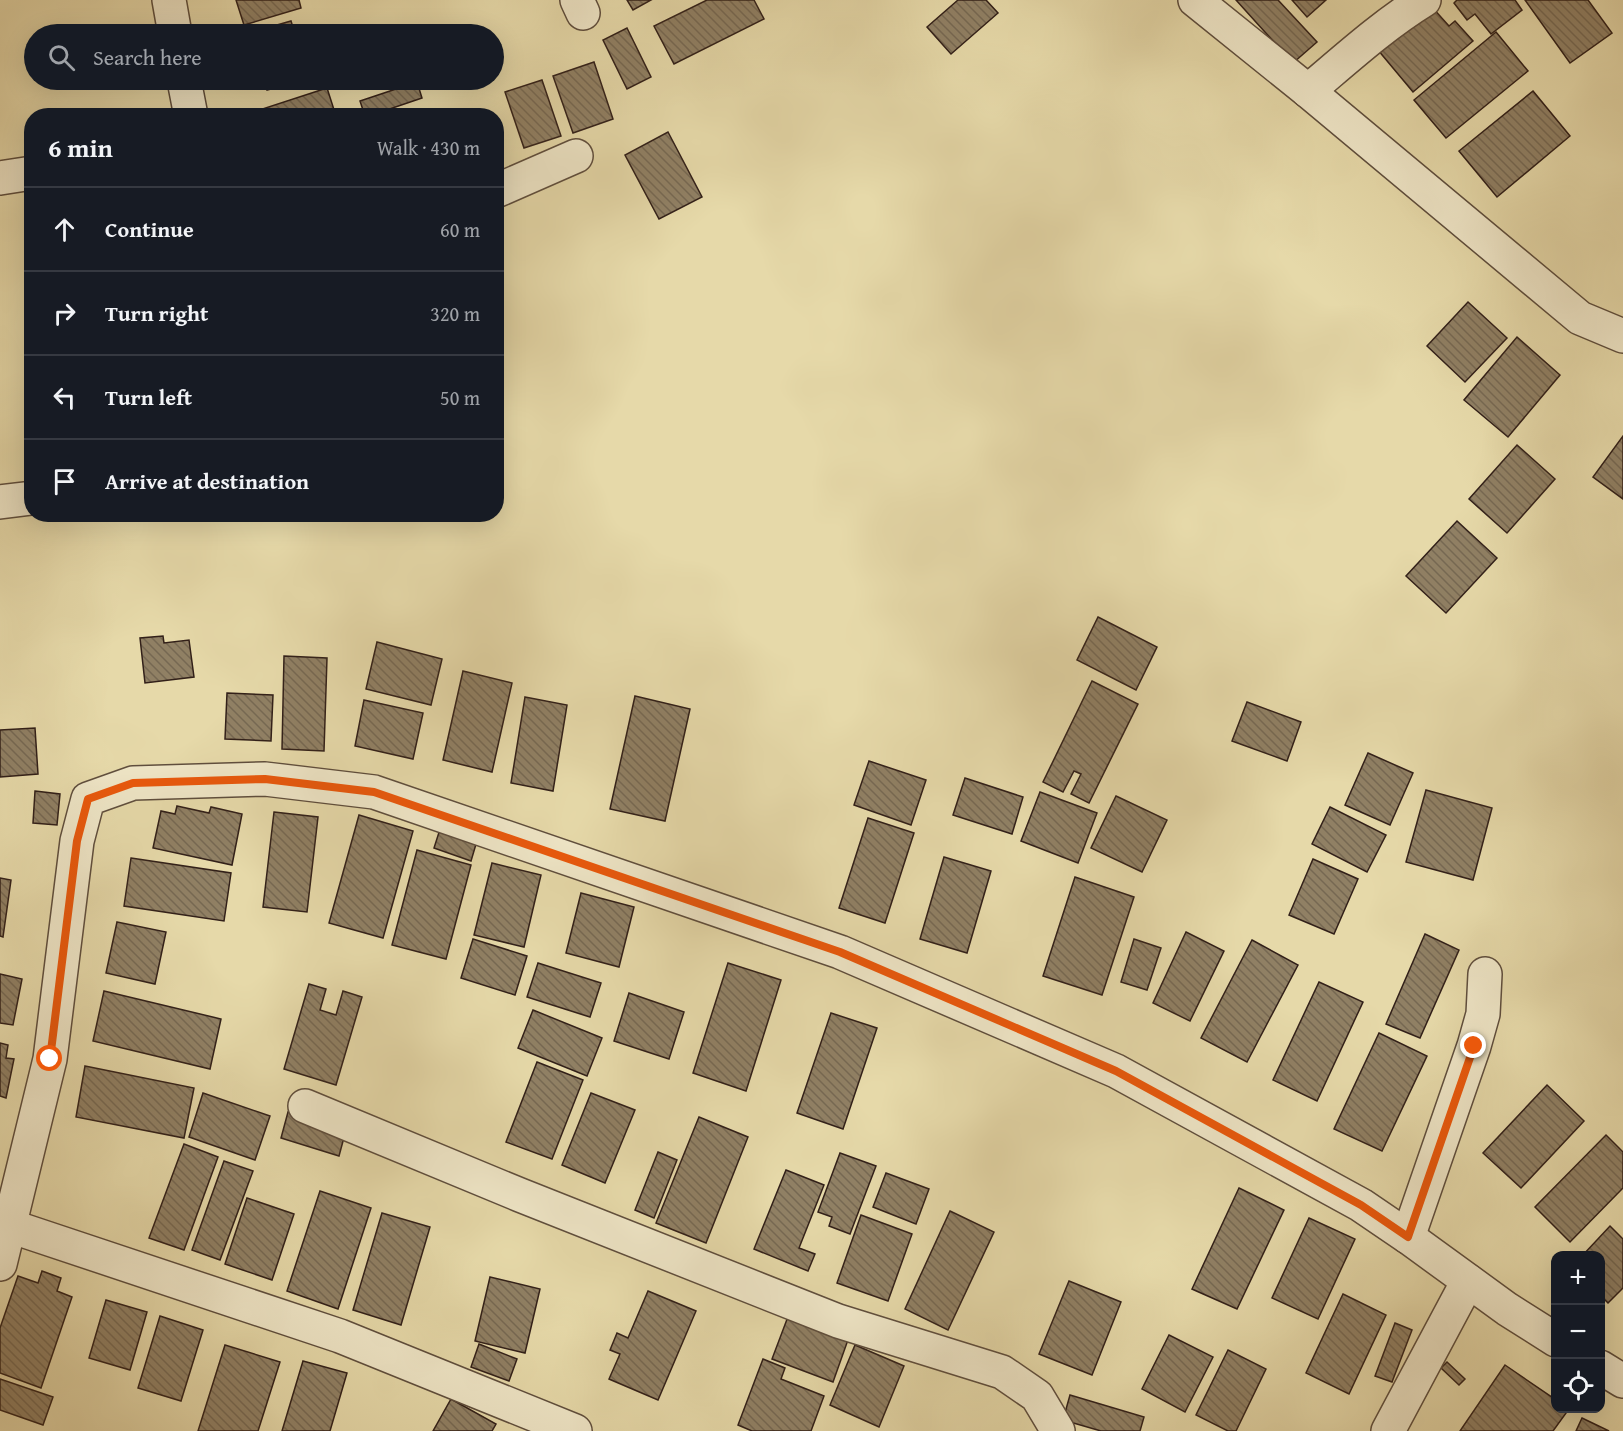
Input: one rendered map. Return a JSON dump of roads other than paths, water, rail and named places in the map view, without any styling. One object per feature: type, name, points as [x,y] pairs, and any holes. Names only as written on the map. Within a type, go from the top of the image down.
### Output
[{"type":"street","points":[[169,0],[174,24]]},
{"type":"street","points":[[1195,0],[1308,91],[1580,318],[1623,336]]},
{"type":"street","points":[[1308,91],[1371,37],[1424,0]]},
{"type":"street","points":[[186,90],[189,108]]},
{"type":"street","points":[[504,188],[576,156]]},
{"type":"street","points":[[0,178],[24,174]]},
{"type":"street","points":[[0,502],[24,499]]},
{"type":"street","points":[[0,1264],[50,1059],[77,841],[88,799],[133,783],[265,779],[374,792],[840,952],[1116,1071],[1361,1205],[1507,1309],[1551,1337]]},
{"type":"street","points":[[1408,1237],[1474,1046],[1483,1014],[1485,974]]},
{"type":"street","points":[[305,1106],[520,1195],[838,1321],[1002,1372],[1037,1396],[1058,1431]]},
{"type":"street","points":[[10,1226],[340,1336],[575,1431]]},
{"type":"street","points":[[1388,1431],[1468,1281]]},
{"type":"street","points":[[1605,1370],[1623,1382]]}]
